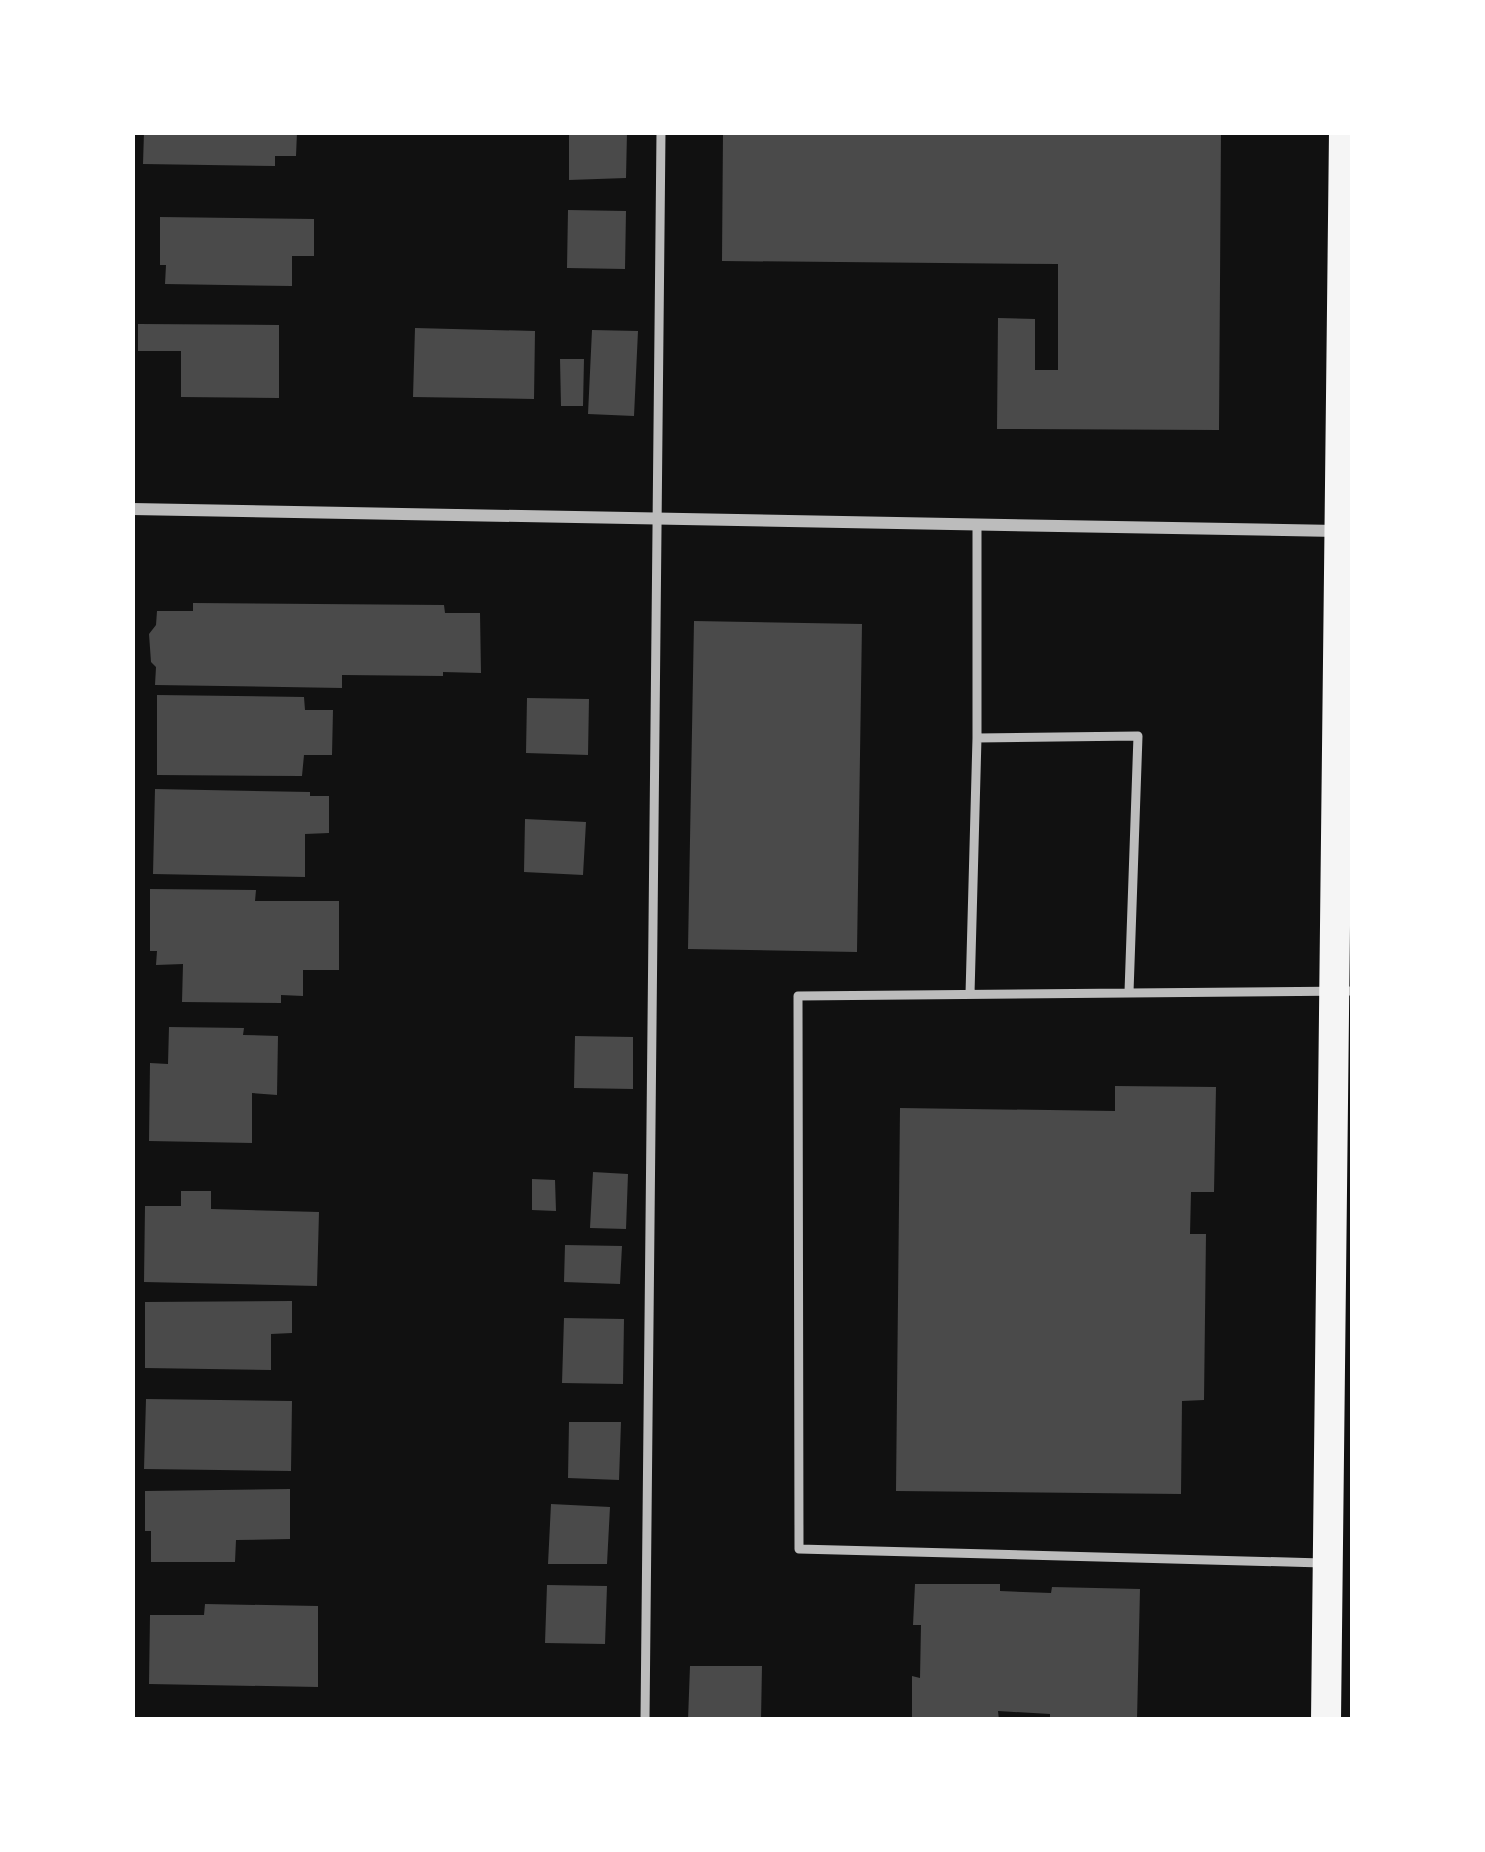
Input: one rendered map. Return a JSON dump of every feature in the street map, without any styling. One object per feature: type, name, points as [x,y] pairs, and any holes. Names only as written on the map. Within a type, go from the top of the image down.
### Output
[{"type":"main road","points":[[1326,1720],[1343,991],[1348,213],[1344,132]]},
{"type":"street","points":[[132,509],[1346,531]]},
{"type":"lane","points":[[645,1720],[661,132]]},
{"type":"lane","points":[[970,994],[977,524]]},
{"type":"lane","points":[[977,738],[1138,736],[1129,992]]},
{"type":"lane","points":[[1327,1563],[799,1549],[798,996],[1343,991]]},
{"type":"building","points":[[144,132],[297,132],[296,156],[275,156],[275,166],[143,164]]},
{"type":"building","points":[[569,132],[627,132],[626,178],[569,180]]},
{"type":"building","points":[[723,132],[1221,132],[1219,430],[997,429],[998,318],[1035,319],[1035,370],[1058,370],[1058,264],[722,261]]},
{"type":"building","points":[[568,210],[626,211],[625,269],[567,268]]},
{"type":"building","points":[[160,217],[314,219],[314,256],[292,256],[292,286],[165,284]]},
{"type":"building","points":[[138,324],[279,325],[279,398],[181,397],[181,351],[138,351]]},
{"type":"building","points":[[415,328],[535,331],[534,399],[413,397]]},
{"type":"building","points":[[592,330],[638,331],[634,416],[588,414]]},
{"type":"building","points":[[560,359],[584,359],[583,406],[561,406]]},
{"type":"building","points":[[193,603],[444,605],[445,613],[480,613],[481,673],[342,675],[342,688],[155,685],[149,634],[156,625],[157,611],[193,611]]},
{"type":"building","points":[[694,621],[862,624],[857,952],[688,949]]},
{"type":"building","points":[[157,695],[304,697],[305,710],[333,710],[332,755],[304,755],[302,776],[157,775]]},
{"type":"building","points":[[527,698],[589,699],[588,755],[526,753]]},
{"type":"building","points":[[155,789],[329,796],[329,833],[305,834],[305,877],[153,874]]},
{"type":"building","points":[[525,819],[586,822],[583,875],[524,872]]},
{"type":"building","points":[[150,889],[256,890],[255,901],[339,901],[339,970],[303,970],[303,996],[281,995],[281,1003],[182,1002],[183,964],[156,965],[157,951],[150,951]]},
{"type":"building","points":[[169,1027],[244,1028],[243,1035],[278,1036],[277,1095],[252,1093],[252,1143],[149,1141],[150,1063],[168,1064]]},
{"type":"building","points":[[575,1036],[633,1037],[633,1089],[574,1088]]},
{"type":"building","points":[[1115,1086],[1216,1087],[1214,1192],[1191,1192],[1190,1234],[1206,1234],[1204,1400],[1182,1401],[1181,1494],[896,1491],[900,1108],[1115,1111]]},
{"type":"building","points":[[593,1172],[628,1174],[626,1229],[590,1228]]},
{"type":"building","points":[[532,1179],[555,1180],[556,1211],[532,1210]]},
{"type":"building","points":[[181,1191],[211,1191],[211,1209],[319,1212],[317,1286],[144,1282],[145,1206],[181,1206]]},
{"type":"building","points":[[565,1245],[622,1246],[620,1284],[564,1282]]},
{"type":"building","points":[[292,1301],[292,1333],[271,1334],[271,1370],[145,1368],[145,1302]]},
{"type":"building","points":[[564,1318],[624,1319],[623,1384],[562,1383]]},
{"type":"building","points":[[146,1399],[292,1401],[291,1471],[144,1469]]},
{"type":"building","points":[[569,1422],[621,1422],[619,1480],[568,1478]]},
{"type":"building","points":[[290,1489],[290,1539],[236,1540],[235,1562],[151,1562],[145,1491]]},
{"type":"building","points":[[551,1504],[610,1507],[607,1564],[548,1564]]},
{"type":"building","points":[[915,1584],[1000,1584],[1000,1591],[1051,1593],[1052,1587],[1140,1589],[1137,1720],[1050,1720],[1050,1714],[998,1711],[999,1720],[912,1718],[912,1676],[920,1678],[921,1625],[913,1625]]},
{"type":"building","points":[[547,1585],[607,1586],[605,1644],[545,1643]]},
{"type":"building","points":[[205,1604],[318,1606],[318,1687],[149,1684],[150,1615],[204,1615]]},
{"type":"building","points":[[690,1666],[762,1666],[761,1720],[688,1720]]}]
